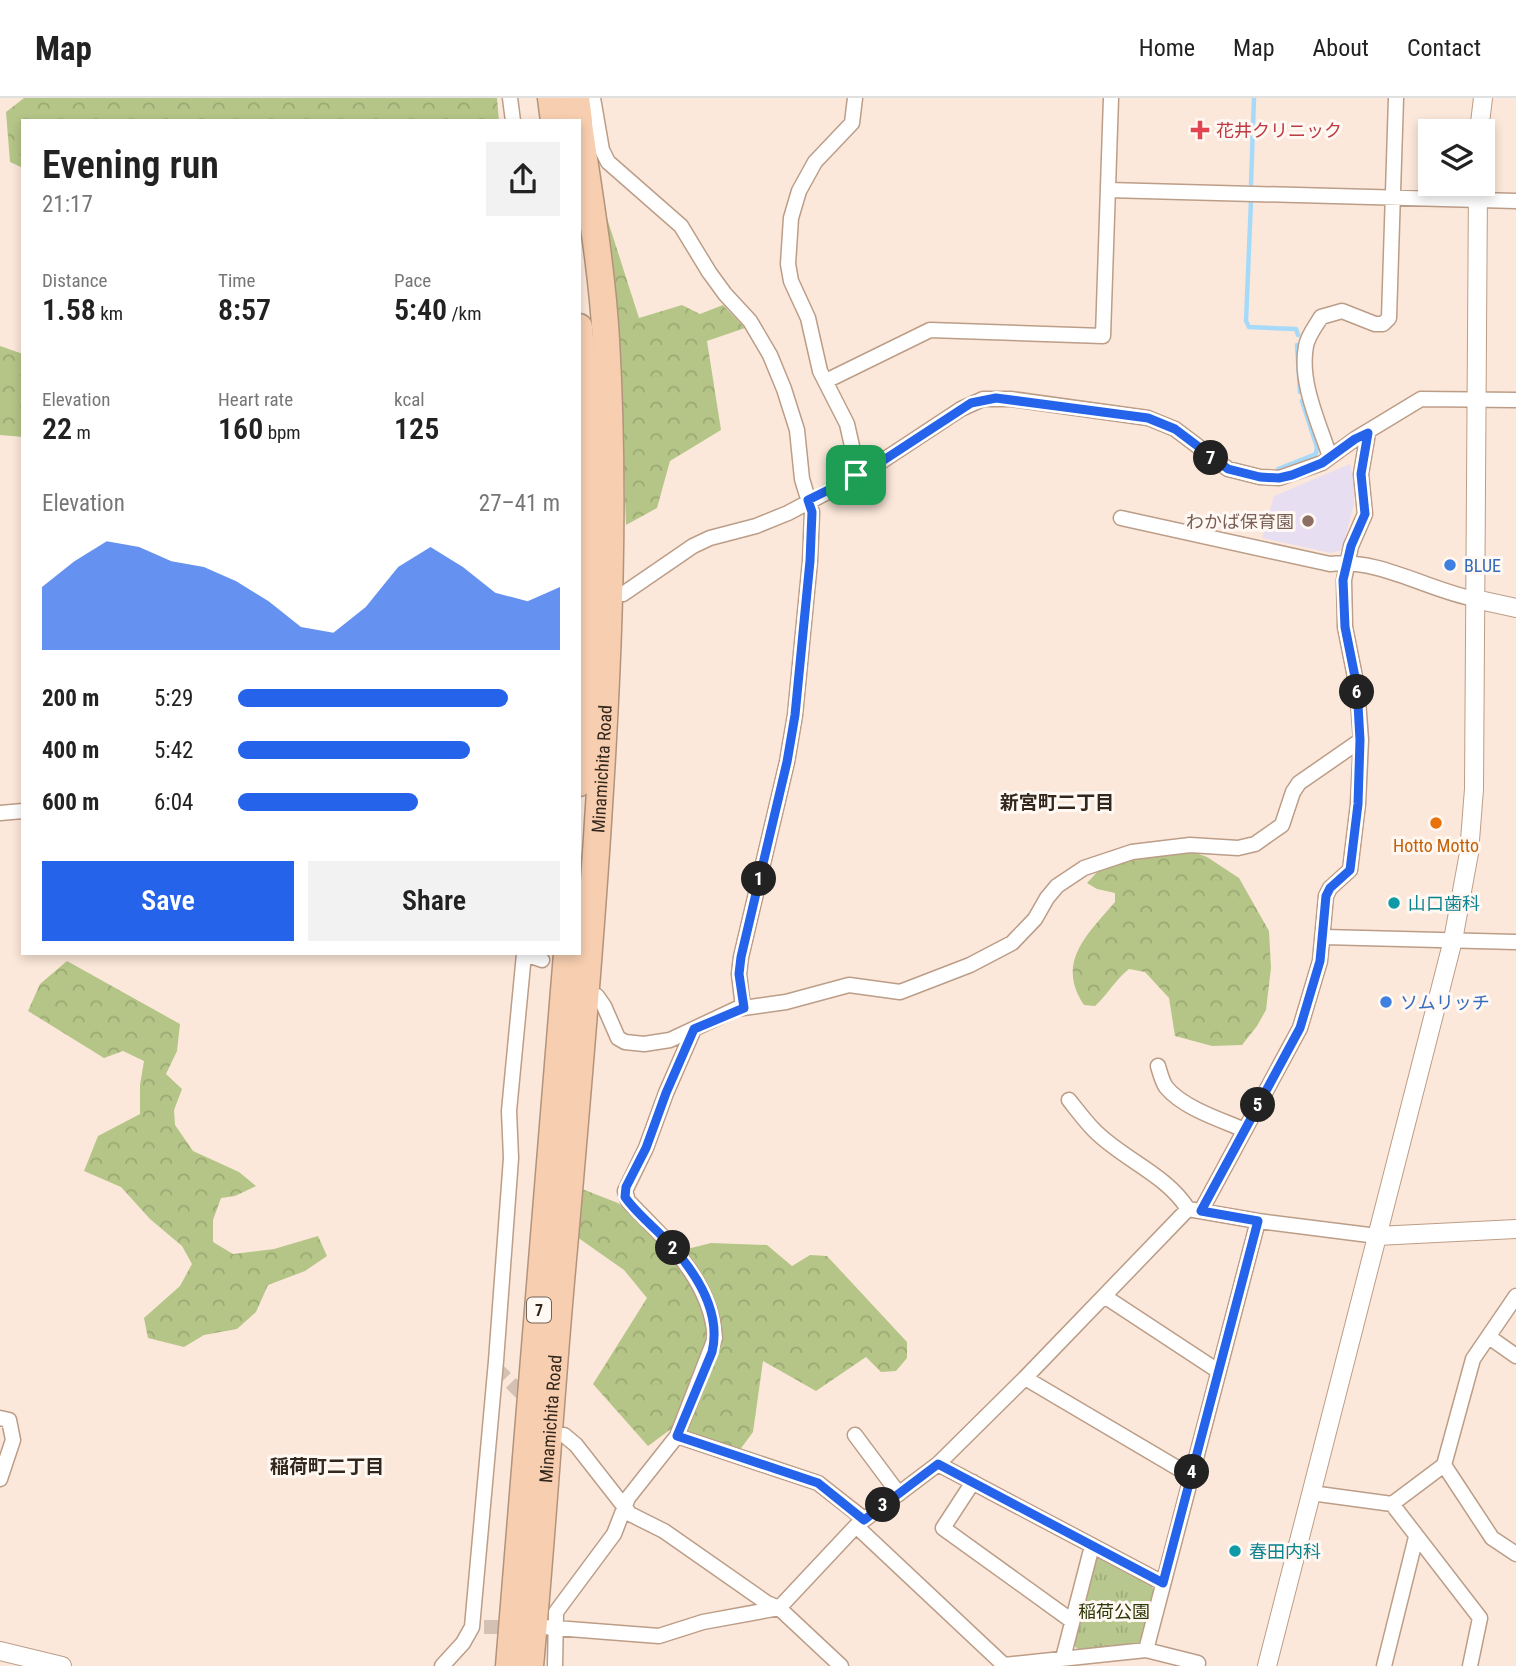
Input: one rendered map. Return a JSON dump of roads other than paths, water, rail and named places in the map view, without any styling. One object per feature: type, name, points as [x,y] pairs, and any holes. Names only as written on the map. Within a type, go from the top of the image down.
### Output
[{"type":"highway","points":[[551,98],[554,119]]},
{"type":"highway","name":"Minamichita Road","points":[[576,98],[579,119]]},
{"type":"highway","name":"Minamichita Road","points":[[530,1666],[542,1546],[554,1354],[594,883],[607,672],[611,542],[606,336],[581,138]]},
{"type":"highway","name":"Minamichita Road","points":[[581,354],[587,437],[589,554],[581,752]]},
{"type":"highway","name":"Minamichita Road","points":[[509,1666],[567,955]]},
{"type":"street","points":[[510,98],[513,119]]},
{"type":"street","points":[[593,98],[602,150],[608,162],[681,226],[709,272],[750,321],[770,355],[797,430],[802,479],[812,512],[795,715],[787,762],[741,957],[739,974],[744,1008]]},
{"type":"street","points":[[855,98],[852,123],[815,162],[799,191],[791,218],[789,274],[808,318],[818,364],[847,424],[857,468],[856,475]]},
{"type":"street","points":[[825,382],[930,330],[1103,337],[1111,98]]},
{"type":"street","points":[[1329,457],[1311,399],[1307,379],[1306,346],[1321,317],[1342,311],[1375,324],[1383,324],[1389,318],[1396,98]]},
{"type":"street","points":[[1480,119],[1483,98]]},
{"type":"street","points":[[1108,190],[1392,198],[1420,196]]},
{"type":"street","points":[[1267,1666],[1453,940],[1469,853],[1474,789],[1477,196]]},
{"type":"street","points":[[1494,196],[1516,201]]},
{"type":"street","points":[[623,594],[693,546],[788,513],[886,459],[971,403],[996,398],[1148,418],[1175,429],[1228,469],[1260,477],[1279,478],[1292,475],[1329,457],[1421,399],[1516,400]]},
{"type":"street","points":[[549,1627],[659,1636],[703,1622],[779,1608],[860,1523],[938,1464],[1104,1296],[1195,1210],[1245,1130],[1300,1028],[1320,961],[1326,896],[1330,888],[1350,870],[1358,804],[1360,740],[1357,687],[1345,627],[1343,580],[1365,514],[1361,474],[1368,433]]},
{"type":"street","points":[[1121,518],[1330,564],[1361,563],[1458,596],[1516,608]]},
{"type":"street","points":[[597,996],[604,1006],[614,1033],[625,1042],[644,1044],[658,1043],[744,1008],[786,1002],[849,985],[900,992],[970,965],[1012,943],[1035,919],[1057,886],[1084,868],[1132,852],[1190,845],[1238,848],[1255,844],[1282,825],[1293,792],[1299,783],[1360,740]]},
{"type":"street","points":[[0,813],[21,811]]},
{"type":"street","points":[[1324,937],[1516,942]]},
{"type":"street","points":[[442,1666],[478,1627],[511,1158],[509,1111],[525,955]]},
{"type":"street","points":[[528,955],[542,960]]},
{"type":"street","points":[[555,1666],[549,1627],[556,1612],[614,1534],[628,1498],[677,1436],[712,1352],[714,1323],[705,1296],[685,1262],[628,1201],[625,1191],[646,1148],[694,1029]]},
{"type":"street","points":[[1158,1066],[1164,1084],[1173,1094],[1205,1114],[1245,1130]]},
{"type":"street","points":[[1069,1100],[1095,1132],[1157,1177],[1195,1210],[1377,1236],[1516,1229]]},
{"type":"street","points":[[1146,1650],[1258,1221]]},
{"type":"street","points":[[1104,1296],[1218,1371]]},
{"type":"street","points":[[1311,1493],[1392,1504],[1444,1465],[1473,1359],[1516,1296]]},
{"type":"street","points":[[1489,1337],[1516,1356]]},
{"type":"street","points":[[1025,1378],[1191,1476]]},
{"type":"street","points":[[0,1418],[9,1420],[13,1440],[0,1479]]},
{"type":"street","points":[[564,1435],[576,1445],[630,1514],[664,1531],[766,1603],[779,1608],[841,1666]]},
{"type":"street","points":[[855,1435],[899,1494]]},
{"type":"street","points":[[677,1436],[818,1483],[1003,1666],[1146,1650],[1198,1663]]},
{"type":"street","points":[[938,1464],[1163,1583]]},
{"type":"street","points":[[1444,1465],[1492,1538],[1516,1554]]},
{"type":"street","points":[[973,1482],[943,1528],[1072,1621]]},
{"type":"street","points":[[1392,1504],[1480,1618],[1470,1666]]},
{"type":"street","points":[[1389,1665],[1416,1537]]},
{"type":"street","points":[[1063,1658],[1091,1546]]},
{"type":"street","points":[[0,1651],[28,1662],[62,1666]]},
{"type":"waterway","points":[[1251,184],[1254,98]]},
{"type":"waterway","points":[[1251,201],[1246,321],[1249,327],[1296,329],[1298,335]]},
{"type":"waterway","points":[[1297,345],[1300,392]]},
{"type":"waterway","points":[[1278,469],[1316,454],[1317,447],[1302,401]]},
{"type":"tunnel","points":[[496,1368],[532,1404]]},
{"type":"tunnel","points":[[484,1627],[518,1627]]},
{"type":"place","name":"花井クリニック","points":[[1200,130]]},
{"type":"place","name":"わかば保育園","points":[[1308,521]]},
{"type":"place","name":"BLUE","points":[[1450,565]]},
{"type":"place","name":"Hotto Motto","points":[[1436,823]]},
{"type":"place","name":"山口歯科","points":[[1394,903]]},
{"type":"place","name":"ソムリッチ","points":[[1386,1002]]},
{"type":"place","name":"春田内科","points":[[1235,1551]]},
{"type":"district","name":"新宮町二丁目","points":[[1057,802]]},
{"type":"district","name":"稲荷町二丁目","points":[[327,1466]]},
{"type":"park label","name":"稲荷公園","points":[[1114,1611]]}]
